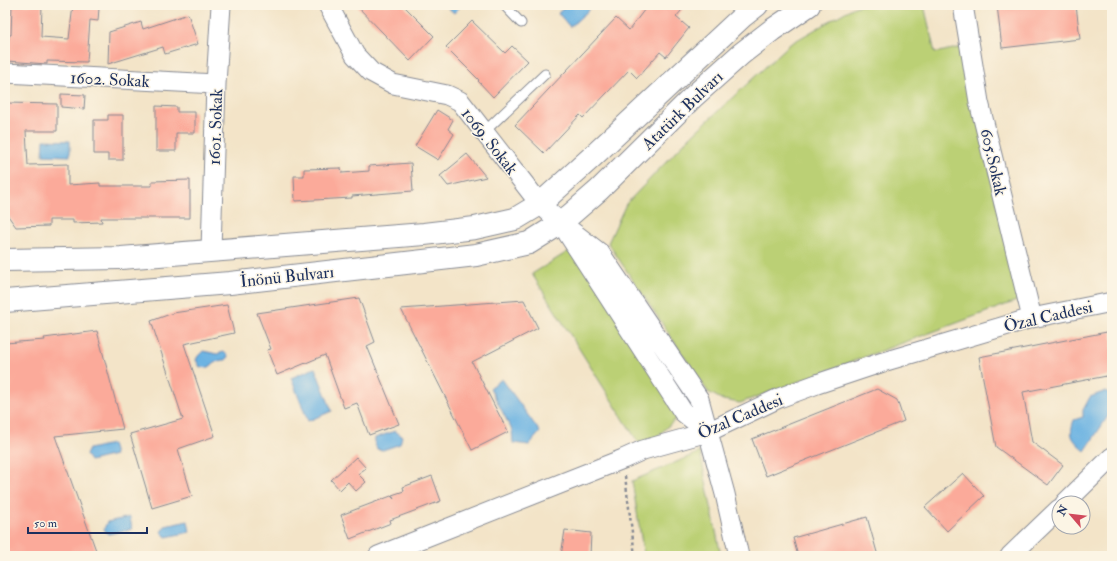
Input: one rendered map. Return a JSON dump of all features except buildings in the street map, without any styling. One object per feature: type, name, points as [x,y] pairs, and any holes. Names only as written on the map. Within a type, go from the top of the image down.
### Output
[{"type":"main road","name":"Atatürk Bulvarı","points":[[540,204],[743,16],[757,5]]},
{"type":"main road","name":"Atatürk Bulvarı","points":[[561,223],[599,190],[694,96],[741,54],[772,30],[809,5]]},
{"type":"main road","name":"İnönü Bulvarı","points":[[5,260],[121,258],[424,234],[476,228],[515,220],[540,204]]},
{"type":"main road","name":"İnönü Bulvarı","points":[[5,301],[230,283],[476,255],[529,243],[561,223]]},
{"type":"main road","points":[[5,250],[34,259]]},
{"type":"street","name":"1601. Sokak","points":[[212,250],[216,84],[221,5]]},
{"type":"street","name":"1069. Sokak","points":[[329,5],[355,55],[371,72],[393,84],[447,95],[460,101],[540,204],[561,223],[683,412],[708,432]]},
{"type":"street","name":"605.Sokak","points":[[963,5],[979,102],[1032,318]]},
{"type":"street","name":"1602. Sokak","points":[[5,73],[216,84]]},
{"type":"street","name":"Özal Caddesi","points":[[378,556],[623,460],[643,450],[708,432],[779,398],[817,384],[883,362],[1032,318],[1112,302]]},
{"type":"street","points":[[708,432],[726,494],[738,556]]},
{"type":"street","points":[[1073,495],[1112,457]]},
{"type":"street","points":[[1010,556],[1051,517]]},
{"type":"lane","points":[[504,5],[521,23]]},
{"type":"lane","points":[[484,133],[545,74]]},
{"type":"path","points":[[623,460],[635,556]]},
{"type":"green space","points":[[862,5],[924,5],[935,53],[962,47],[1019,300],[740,403],[723,400],[708,392],[608,243],[626,204],[689,138],[790,44],[854,7]]},
{"type":"green space","points":[[577,246],[683,412],[643,450],[532,274]]},
{"type":"green space","points":[[700,452],[721,556],[644,556],[632,481]]},
{"type":"water","points":[[445,5],[462,5],[454,13]]},
{"type":"water","points":[[567,5],[587,5],[590,9],[570,27],[558,13]]},
{"type":"water","points":[[44,140],[70,141],[70,156],[43,155]]},
{"type":"water","points":[[203,351],[217,354],[224,352],[228,356],[226,360],[221,360],[207,368],[204,368],[200,367],[196,360]]},
{"type":"water","points":[[315,368],[332,411],[308,421],[291,378]]},
{"type":"water","points":[[502,379],[540,432],[529,445],[513,443],[512,430],[490,388]]},
{"type":"water","points":[[1106,391],[1112,395],[1112,410],[1085,451],[1073,438],[1072,426],[1074,420],[1083,417],[1083,410],[1090,397]]},
{"type":"water","points":[[395,431],[402,436],[400,444],[383,450],[377,449],[375,438]]},
{"type":"water","points":[[112,444],[115,455],[90,461],[86,455],[89,449]]},
{"type":"water","points":[[130,517],[132,529],[108,534],[104,529],[107,522]]},
{"type":"water","points":[[188,521],[190,532],[166,537],[161,532],[165,526]]}]
